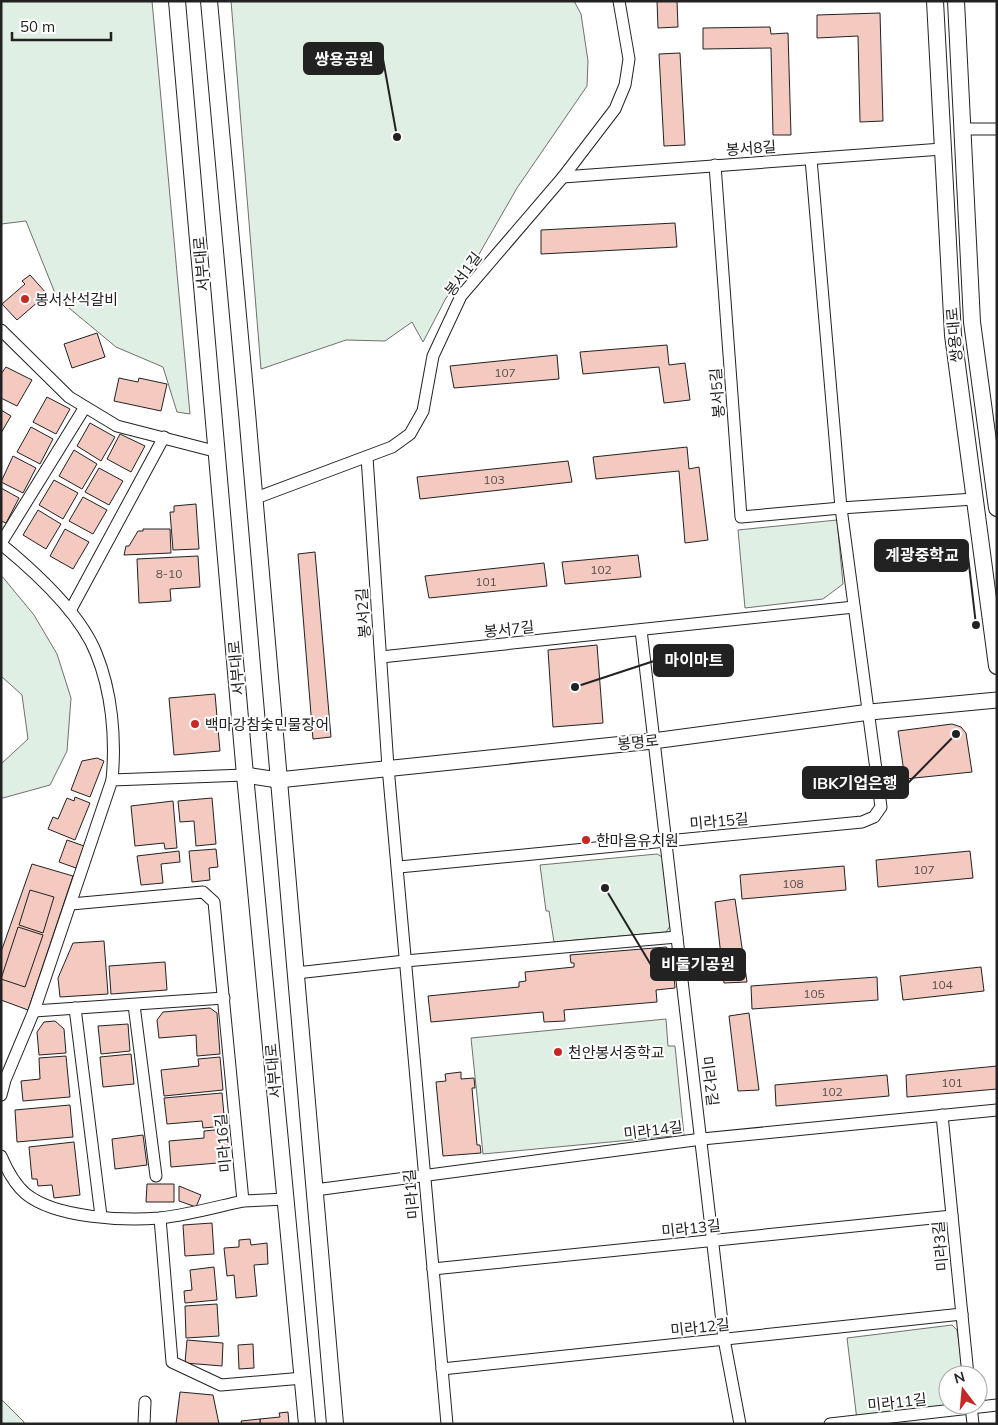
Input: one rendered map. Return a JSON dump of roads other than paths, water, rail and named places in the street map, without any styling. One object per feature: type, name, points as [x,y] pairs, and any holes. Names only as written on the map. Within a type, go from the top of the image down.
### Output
[{"type":"main road","name":"서부대로","points":[[177,1],[245,774],[307,1424]]},
{"type":"main road","name":"서부대로","points":[[209,1],[256,498],[278,780],[335,1424]]},
{"type":"main road","name":"쌍용대로","points":[[934,1],[953,335],[997,666]]},
{"type":"main road","name":"쌍용대로","points":[[956,1],[964,129],[972,322],[997,508]]},
{"type":"street","name":"봉서1길","points":[[256,498],[392,447],[410,434],[423,411],[433,356],[461,296],[562,176],[614,109],[626,85],[629,60],[618,1]]},
{"type":"street","points":[[940,113],[964,129],[997,129]]},
{"type":"street","points":[[964,129],[942,149],[965,166]]},
{"type":"street","name":"봉서8길","points":[[562,176],[942,149]]},
{"type":"street","points":[[811,158],[841,508],[870,712]]},
{"type":"street","name":"봉서5길","points":[[715,165],[741,518],[841,508],[974,499]]},
{"type":"street","points":[[1,330],[69,396],[117,426],[218,452]]},
{"type":"street","points":[[1,1095],[5,1080],[34,1011],[112,780],[114,754],[110,701],[96,652],[70,611],[32,569],[1,544],[85,407]]},
{"type":"street","points":[[70,611],[164,437]]},
{"type":"street","name":"봉서2길","points":[[367,457],[388,768]]},
{"type":"street","name":"봉서7길","points":[[381,657],[854,607]]},
{"type":"street","points":[[641,630],[654,741]]},
{"type":"street","name":"봉명로","points":[[245,774],[278,780],[654,741],[870,712],[997,700]]},
{"type":"street","name":"미라15길","points":[[399,866],[862,822],[874,817],[881,807],[870,712]]},
{"type":"street","name":"미라2길","points":[[654,741],[724,1339],[740,1424]]},
{"type":"street","name":"미라1길","points":[[388,768],[399,866],[405,961],[446,1424]]},
{"type":"street","points":[[112,780],[245,774]]},
{"type":"street","name":"미라16길","points":[[71,904],[202,892],[214,902],[243,1201]]},
{"type":"street","points":[[296,973],[405,961],[676,937]]},
{"type":"street","points":[[34,1011],[224,998]]},
{"type":"street","points":[[134,1005],[156,1176]]},
{"type":"street","points":[[76,1008],[101,1216]]},
{"type":"street","name":"미라14길","points":[[315,1190],[702,1139],[997,1110]]},
{"type":"street","name":"미라3길","points":[[942,1115],[967,1365]]},
{"type":"street","points":[[1,1156],[8,1174],[26,1194],[55,1209],[80,1216],[160,1218],[243,1201],[286,1198]]},
{"type":"street","name":"미라13길","points":[[433,1269],[952,1216]]},
{"type":"street","points":[[160,1218],[172,1362],[220,1385],[303,1378]]},
{"type":"street","name":"미라12길","points":[[442,1369],[962,1314]]},
{"type":"street","points":[[144,1424],[145,1402]]},
{"type":"street","name":"미라11길","points":[[830,1424],[938,1411]]},
{"type":"place","name":"쌍용공원","points":[[397,137]]},
{"type":"place","name":"봉서산석갈비","points":[[25,299]]},
{"type":"place","name":"계광중학교","points":[[976,625]]},
{"type":"place","name":"마이마트","points":[[575,687]]},
{"type":"place","name":"백마강참숯민물장어","points":[[195,724]]},
{"type":"place","name":"IBK기업은행","points":[[956,734]]},
{"type":"place","name":"한마음유치원","points":[[586,840]]},
{"type":"place","name":"비둘기공원","points":[[605,888]]},
{"type":"place","name":"천안봉서중학교","points":[[558,1052]]}]
